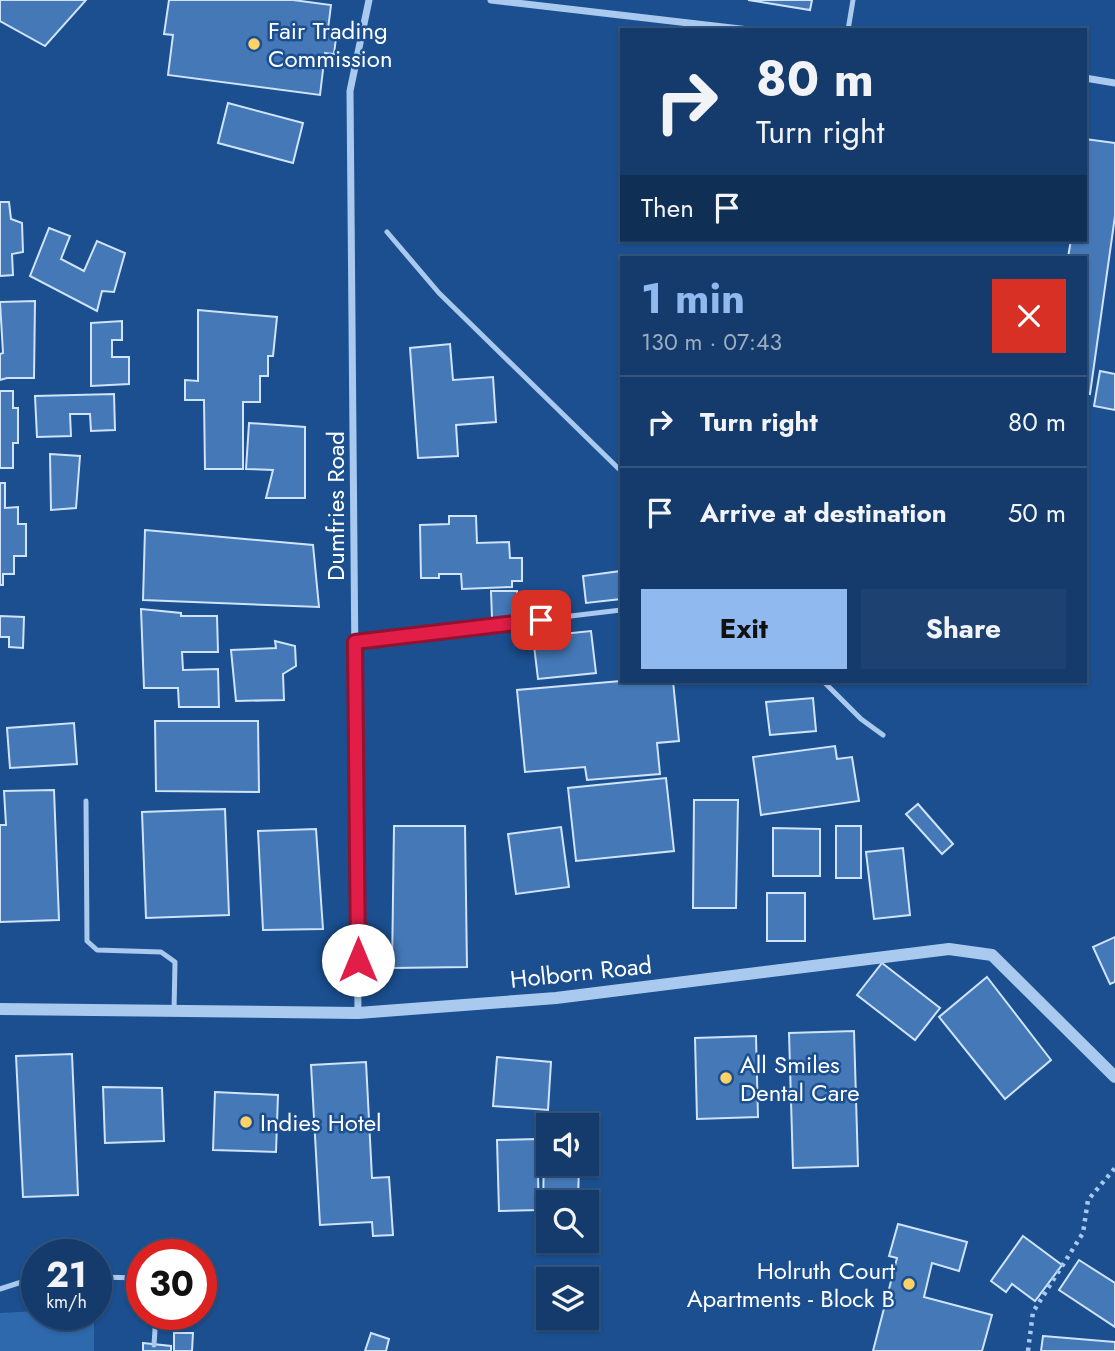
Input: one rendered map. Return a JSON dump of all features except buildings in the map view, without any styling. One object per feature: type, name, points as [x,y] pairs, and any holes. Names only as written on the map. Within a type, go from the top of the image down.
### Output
[{"type":"street","name":"Dumfries Road","points":[[358,1013],[351,90],[369,0]]},
{"type":"street","points":[[491,0],[568,4],[735,28]]},
{"type":"street","points":[[1087,78],[1115,83]]},
{"type":"street","name":"Holborn Road","points":[[0,1009],[358,1013],[556,998],[949,949],[992,955],[1115,1077]]},
{"type":"lane","points":[[848,28],[853,0]]},
{"type":"lane","points":[[387,232],[439,293],[620,470]]},
{"type":"lane","points":[[355,642],[620,610]]},
{"type":"lane","points":[[825,683],[861,719],[883,735]]},
{"type":"lane","points":[[86,801],[87,941],[97,950],[161,952],[175,962],[174,1011]]},
{"type":"lane","points":[[0,1289],[21,1283]]},
{"type":"lane","points":[[154,1345],[155,1330]]},
{"type":"path","points":[[1028,1351],[1033,1312],[1083,1233],[1088,1200],[1115,1168]]},
{"type":"shaded area","points":[[21,1312],[21,1330],[94,1330],[94,1351],[0,1351],[0,1313]]},
{"type":"place","name":"Fair Trading Commission","points":[[254,44]]},
{"type":"place","name":"All Smiles Dental Care","points":[[726,1078]]},
{"type":"place","name":"Indies Hotel","points":[[246,1122]]},
{"type":"place","name":"Holruth Court Apartments - Block B","points":[[909,1284]]},
{"type":"route","points":[[358,960],[355,642],[541,620]]}]
